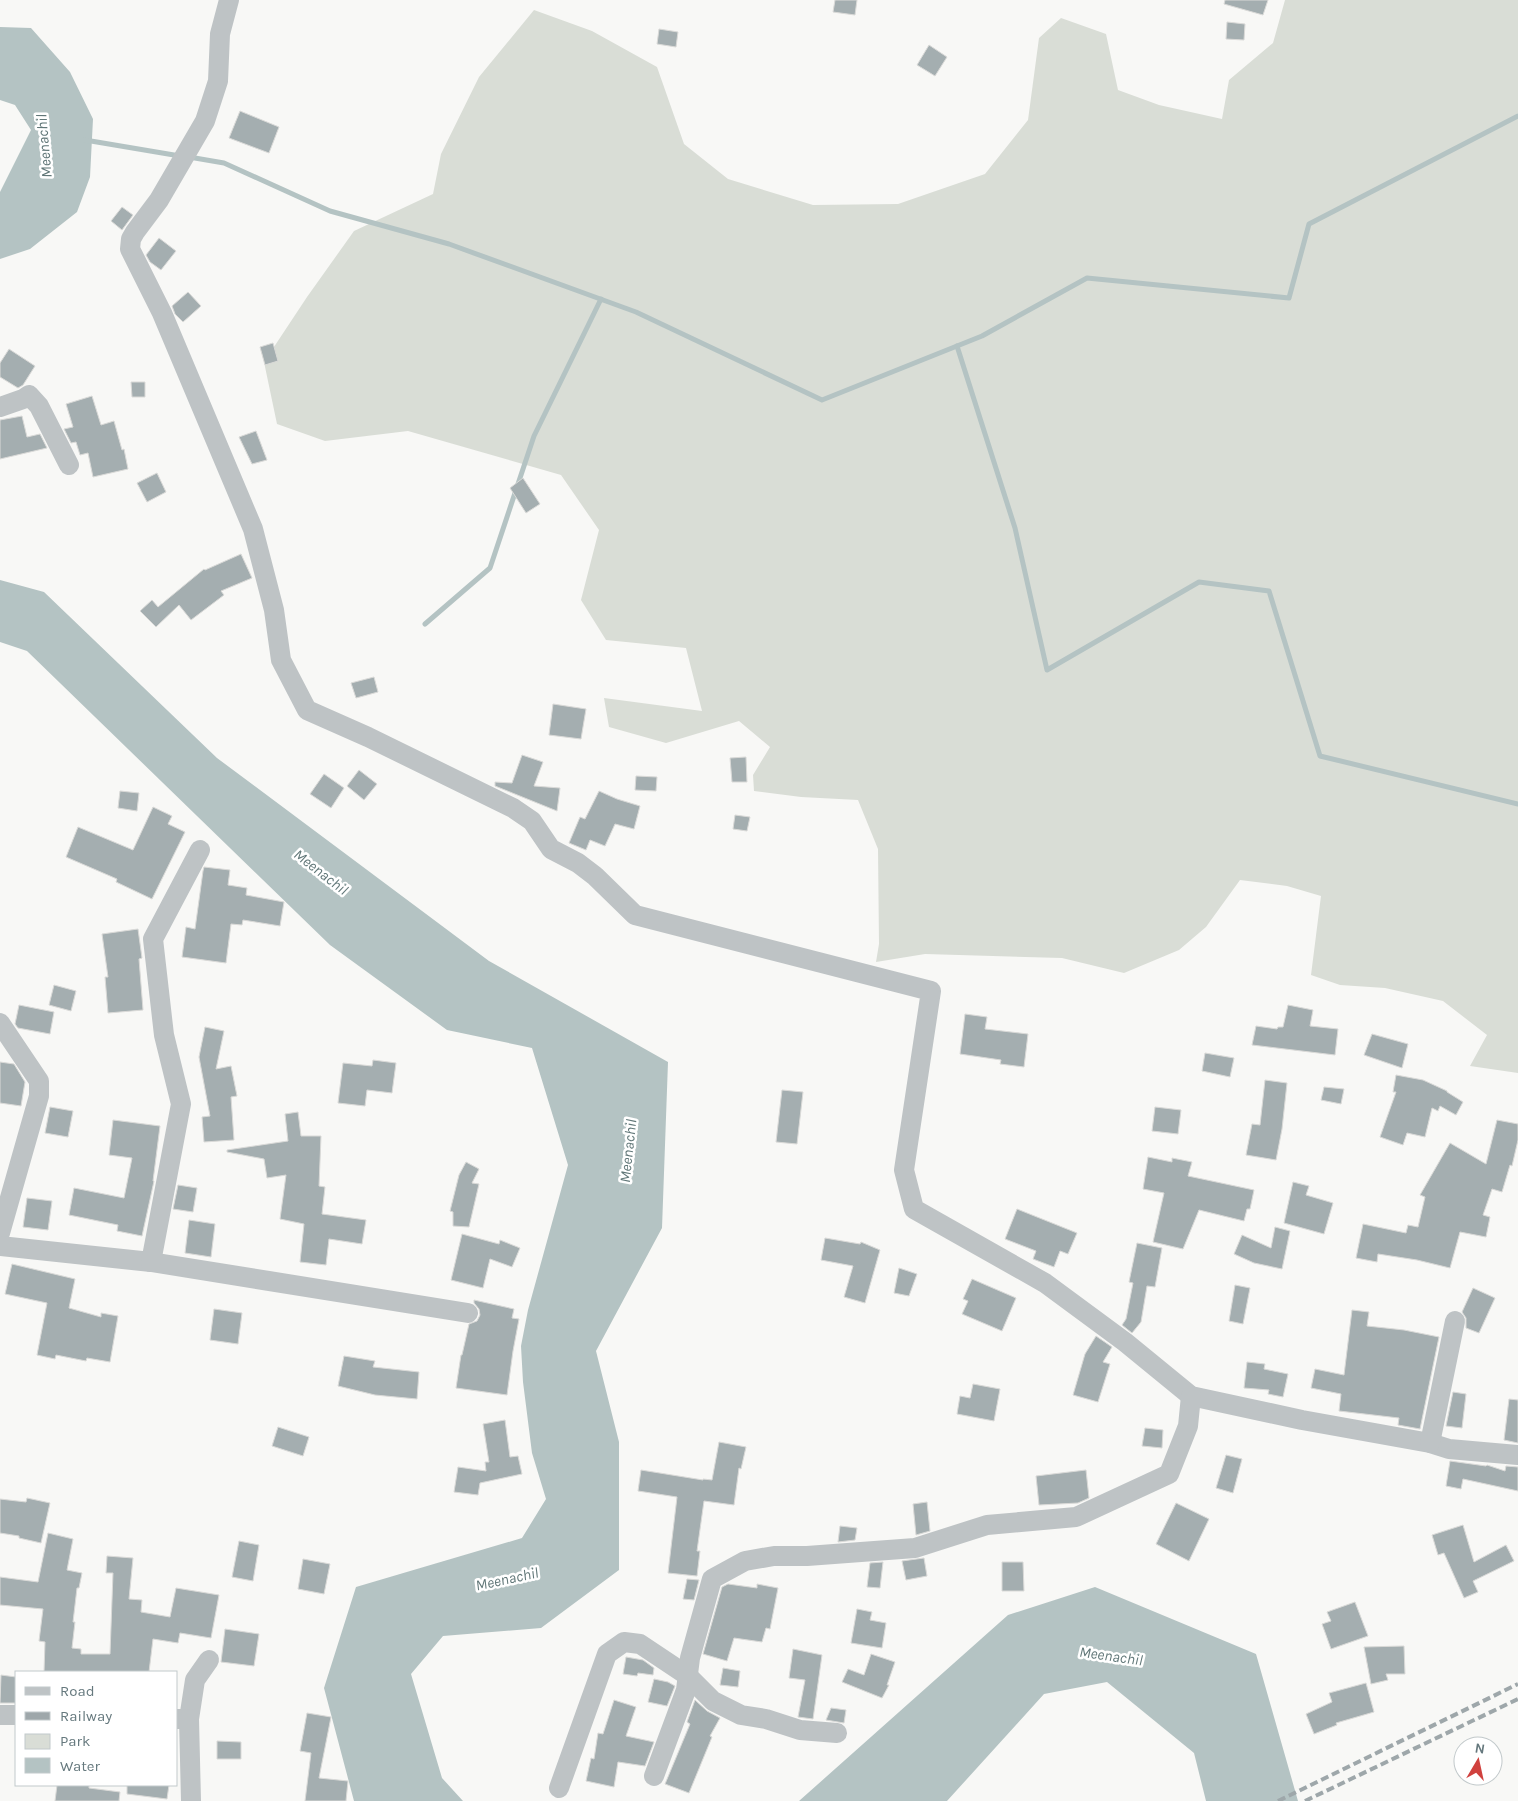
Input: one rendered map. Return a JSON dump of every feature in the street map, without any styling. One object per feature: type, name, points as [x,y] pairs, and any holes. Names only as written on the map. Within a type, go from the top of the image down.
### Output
[{"type":"street","points":[[229,0],[220,34],[218,81],[206,121],[176,169],[160,200],[135,232],[131,239],[130,249],[162,313],[253,528],[274,610],[281,660],[307,710],[368,737],[513,808],[532,821],[551,849],[578,862],[635,915],[931,991],[904,1170],[914,1209],[1045,1283],[1125,1342],[1191,1396],[1302,1420],[1430,1443],[1449,1449],[1518,1454]]},
{"type":"street","points":[[0,407],[29,395],[39,406],[69,464]]},
{"type":"street","points":[[151,1262],[182,1104],[164,1035],[153,939],[200,850]]},
{"type":"street","points":[[0,1023],[40,1081],[38,1096],[0,1233]]},
{"type":"street","points":[[0,1246],[151,1262],[468,1313]]},
{"type":"street","points":[[1430,1443],[1455,1321]]},
{"type":"street","points":[[654,1776],[686,1690],[690,1658],[712,1579],[745,1561],[774,1556],[807,1556],[915,1548],[987,1525],[1076,1517],[1169,1474],[1188,1426],[1191,1396]]},
{"type":"street","points":[[559,1788],[607,1654],[624,1642],[640,1644],[662,1661],[688,1676],[713,1701],[741,1716],[766,1719],[800,1730],[837,1733]]},
{"type":"street","points":[[191,1801],[182,1719],[195,1680],[209,1660]]},
{"type":"street","points":[[0,1715],[15,1715]]},
{"type":"green space","points":[[1285,0],[1518,0],[1518,1073],[1470,1066],[1487,1035],[1443,1001],[1385,988],[1340,985],[1311,975],[1321,896],[1287,886],[1240,880],[1206,927],[1179,950],[1124,973],[1062,958],[925,954],[876,962],[879,944],[878,849],[858,800],[801,797],[754,791],[753,775],[770,747],[739,721],[666,743],[609,727],[604,698],[702,711],[686,648],[606,640],[581,600],[599,530],[561,475],[408,431],[325,441],[277,424],[264,362],[354,231],[433,194],[441,154],[479,77],[534,10],[592,31],[657,67],[684,144],[728,179],[813,205],[898,204],[985,174],[1028,120],[1039,38],[1061,18],[1106,34],[1118,90],[1159,105],[1222,119],[1229,80],[1273,43]]},
{"type":"water","name":"Meenachil","points":[[0,27],[31,28],[70,72],[93,119],[90,177],[77,212],[30,249],[0,259],[0,192],[31,130],[15,105],[0,100]]},
{"type":"water","name":"Meenachil","points":[[0,580],[44,592],[217,758],[489,961],[668,1062],[662,1228],[596,1351],[619,1442],[619,1570],[541,1628],[443,1636],[411,1674],[442,1778],[463,1801],[354,1801],[324,1688],[356,1587],[522,1538],[546,1499],[532,1453],[523,1382],[521,1346],[528,1310],[568,1165],[532,1048],[447,1030],[330,945],[27,651],[0,642]]},
{"type":"water","name":"Meenachil","points":[[1095,1587],[1256,1654],[1298,1801],[1206,1801],[1194,1753],[1107,1682],[1044,1694],[947,1801],[799,1801],[1008,1615]]},
{"type":"building","points":[[835,0],[857,0],[855,15],[833,12]]},
{"type":"building","points":[[1225,0],[1268,0],[1263,15],[1224,4]]},
{"type":"building","points":[[1227,22],[1245,24],[1244,40],[1226,39]]},
{"type":"building","points":[[659,29],[678,32],[676,47],[657,44]]},
{"type":"building","points":[[929,45],[947,57],[935,76],[917,65]]},
{"type":"building","points":[[240,111],[279,127],[269,153],[229,138]]},
{"type":"building","points":[[122,207],[133,215],[122,230],[111,221]]},
{"type":"building","points":[[159,238],[176,251],[161,270],[150,262],[146,255]]},
{"type":"building","points":[[188,292],[201,306],[183,322],[175,314],[172,306]]},
{"type":"building","points":[[273,343],[278,361],[265,365],[260,347]]},
{"type":"building","points":[[9,349],[35,366],[23,385],[18,388],[0,377],[0,363]]},
{"type":"building","points":[[131,382],[145,382],[145,397],[132,397]]},
{"type":"building","points":[[92,396],[101,425],[114,421],[122,450],[124,449],[128,469],[93,477],[88,453],[80,455],[76,442],[71,443],[64,429],[73,427],[66,404]]},
{"type":"building","points":[[22,416],[27,437],[40,434],[47,448],[0,459],[0,420]]},
{"type":"building","points":[[256,431],[267,460],[252,464],[239,437]]},
{"type":"building","points":[[157,473],[166,492],[147,502],[137,483]]},
{"type":"building","points":[[523,478],[540,504],[526,513],[510,488]]},
{"type":"building","points":[[241,554],[252,578],[221,591],[224,595],[191,620],[179,605],[156,627],[140,611],[152,600],[158,607],[204,569]]},
{"type":"building","points":[[374,677],[378,692],[356,698],[351,683]]},
{"type":"building","points":[[553,704],[586,709],[581,739],[549,735]]},
{"type":"building","points":[[522,755],[543,762],[534,786],[560,788],[557,811],[495,786],[495,782],[512,783]]},
{"type":"building","points":[[746,757],[747,782],[732,782],[730,758]]},
{"type":"building","points":[[359,770],[377,784],[364,800],[347,786]]},
{"type":"building","points":[[324,774],[344,788],[331,808],[310,794]]},
{"type":"building","points":[[636,776],[657,777],[656,791],[635,790]]},
{"type":"building","points":[[120,791],[139,793],[137,811],[118,808]]},
{"type":"building","points":[[599,791],[640,806],[634,829],[615,824],[605,846],[590,840],[586,850],[569,843],[580,817],[585,819]]},
{"type":"building","points":[[153,807],[172,816],[168,824],[185,832],[152,899],[116,882],[117,879],[66,857],[78,827],[133,850]]},
{"type":"building","points":[[735,815],[750,817],[747,831],[733,829]]},
{"type":"building","points":[[204,867],[230,870],[228,885],[247,888],[246,895],[284,902],[280,926],[243,920],[242,925],[231,924],[226,963],[182,957],[186,927],[195,929]]},
{"type":"building","points":[[138,929],[142,958],[139,959],[143,1010],[108,1013],[105,977],[108,977],[102,934]]},
{"type":"building","points":[[54,985],[76,991],[71,1011],[49,1005]]},
{"type":"building","points":[[19,1005],[54,1012],[50,1034],[18,1028],[15,1024]]},
{"type":"building","points":[[1288,1005],[1313,1010],[1310,1026],[1338,1029],[1335,1055],[1252,1045],[1256,1026],[1277,1029],[1278,1027],[1283,1027]]},
{"type":"building","points":[[965,1014],[987,1017],[985,1029],[1028,1034],[1024,1067],[1000,1064],[1001,1060],[960,1054]]},
{"type":"building","points":[[205,1027],[224,1031],[216,1069],[231,1066],[237,1096],[231,1097],[234,1140],[204,1142],[202,1117],[210,1116],[199,1057]]},
{"type":"building","points":[[1372,1034],[1408,1044],[1402,1068],[1364,1055]]},
{"type":"building","points":[[1205,1053],[1234,1058],[1230,1077],[1202,1071]]},
{"type":"building","points":[[373,1060],[396,1063],[392,1093],[367,1090],[365,1106],[338,1103],[343,1063],[372,1066]]},
{"type":"building","points":[[0,1062],[14,1064],[25,1082],[21,1106],[0,1103]]},
{"type":"building","points":[[1396,1075],[1423,1080],[1447,1091],[1463,1102],[1456,1115],[1440,1106],[1438,1111],[1432,1108],[1425,1137],[1407,1133],[1403,1145],[1380,1137],[1396,1092],[1393,1092]]},
{"type":"building","points":[[1265,1080],[1287,1083],[1282,1129],[1276,1160],[1246,1155],[1252,1124],[1260,1125]]},
{"type":"building","points":[[1324,1087],[1344,1089],[1341,1104],[1321,1100]]},
{"type":"building","points":[[782,1090],[803,1092],[797,1144],[776,1142]]},
{"type":"building","points":[[50,1107],[73,1111],[68,1137],[45,1133]]},
{"type":"building","points":[[1155,1107],[1181,1110],[1178,1134],[1152,1131]]},
{"type":"building","points":[[298,1112],[301,1136],[321,1136],[319,1186],[325,1187],[322,1214],[366,1220],[362,1244],[329,1239],[326,1265],[300,1262],[304,1224],[280,1219],[286,1175],[267,1178],[264,1159],[227,1152],[227,1150],[288,1141],[285,1114]]},
{"type":"building","points":[[113,1120],[160,1126],[154,1181],[142,1236],[117,1231],[118,1225],[69,1215],[74,1188],[124,1198],[132,1158],[109,1155]]},
{"type":"building","points":[[1497,1120],[1518,1124],[1518,1140],[1512,1166],[1510,1165],[1502,1192],[1492,1189],[1483,1215],[1490,1217],[1486,1237],[1460,1232],[1450,1268],[1417,1260],[1378,1254],[1377,1262],[1356,1258],[1363,1224],[1406,1233],[1408,1225],[1418,1227],[1425,1197],[1420,1195],[1450,1143],[1486,1164]]},
{"type":"building","points":[[1148,1157],[1172,1162],[1172,1158],[1192,1162],[1188,1176],[1254,1190],[1250,1209],[1247,1209],[1244,1221],[1199,1210],[1183,1249],[1153,1242],[1164,1193],[1143,1189]]},
{"type":"building","points":[[466,1162],[479,1169],[472,1183],[479,1184],[469,1227],[453,1226],[453,1212],[450,1211],[459,1175]]},
{"type":"building","points":[[1293,1182],[1309,1186],[1306,1195],[1333,1203],[1324,1234],[1284,1223]]},
{"type":"building","points":[[178,1185],[197,1188],[193,1212],[173,1209]]},
{"type":"building","points":[[27,1198],[52,1201],[48,1230],[23,1227]]},
{"type":"building","points":[[1017,1209],[1077,1233],[1068,1254],[1060,1251],[1054,1267],[1033,1259],[1036,1251],[1005,1239]]},
{"type":"building","points":[[189,1220],[215,1224],[211,1257],[185,1253]]},
{"type":"building","points":[[1275,1227],[1290,1231],[1282,1269],[1254,1263],[1234,1254],[1242,1235],[1271,1248]]},
{"type":"building","points":[[462,1234],[499,1244],[500,1240],[520,1248],[512,1267],[490,1259],[483,1288],[451,1280]]},
{"type":"building","points":[[825,1238],[860,1244],[861,1242],[880,1250],[865,1303],[844,1297],[853,1266],[821,1260]]},
{"type":"building","points":[[1137,1243],[1162,1248],[1155,1287],[1147,1286],[1141,1322],[1132,1333],[1122,1325],[1126,1319],[1133,1283],[1129,1282]]},
{"type":"building","points":[[12,1264],[75,1279],[69,1308],[101,1317],[101,1313],[118,1316],[110,1362],[87,1358],[86,1361],[56,1355],[55,1359],[37,1355],[47,1303],[5,1294]]},
{"type":"building","points":[[899,1268],[917,1274],[909,1296],[894,1293]]},
{"type":"building","points":[[972,1279],[1016,1298],[1002,1331],[962,1314],[968,1301],[963,1299]]},
{"type":"building","points":[[1235,1285],[1250,1288],[1243,1324],[1229,1321]]},
{"type":"building","points":[[1473,1288],[1495,1298],[1479,1333],[1466,1328],[1466,1318],[1462,1312]]},
{"type":"building","points":[[474,1300],[514,1309],[512,1318],[519,1319],[507,1395],[456,1388],[461,1355],[469,1324],[477,1321],[480,1315]]},
{"type":"building","points":[[214,1309],[242,1313],[238,1344],[210,1340]]},
{"type":"building","points":[[1352,1310],[1369,1312],[1367,1326],[1404,1330],[1439,1337],[1420,1429],[1398,1425],[1399,1418],[1339,1411],[1341,1394],[1311,1388],[1315,1369],[1344,1375]]},
{"type":"building","points":[[1096,1336],[1112,1347],[1103,1362],[1110,1364],[1098,1402],[1073,1395],[1085,1354]]},
{"type":"building","points":[[344,1356],[375,1361],[373,1367],[419,1372],[417,1399],[375,1395],[338,1386]]},
{"type":"building","points":[[1247,1362],[1265,1364],[1264,1369],[1288,1374],[1283,1397],[1268,1394],[1269,1390],[1244,1388]]},
{"type":"building","points":[[973,1384],[1000,1389],[994,1421],[957,1414],[960,1396],[970,1398]]},
{"type":"building","points":[[1453,1392],[1466,1394],[1462,1428],[1446,1426]]},
{"type":"building","points":[[1509,1399],[1518,1400],[1518,1443],[1504,1440]]},
{"type":"building","points":[[505,1420],[510,1457],[518,1456],[522,1474],[480,1483],[478,1495],[454,1492],[458,1467],[486,1471],[485,1462],[489,1462],[483,1424]]},
{"type":"building","points":[[278,1427],[309,1437],[303,1456],[272,1446]]},
{"type":"building","points":[[1145,1428],[1163,1430],[1162,1448],[1142,1446]]},
{"type":"building","points":[[719,1442],[746,1447],[741,1469],[739,1468],[734,1505],[704,1501],[697,1551],[700,1551],[697,1576],[668,1573],[677,1497],[638,1491],[641,1470],[712,1480]]},
{"type":"building","points":[[1226,1455],[1242,1459],[1233,1493],[1216,1488]]},
{"type":"building","points":[[1450,1461],[1487,1465],[1505,1471],[1506,1466],[1518,1467],[1518,1491],[1463,1479],[1461,1489],[1446,1486]]},
{"type":"building","points":[[1086,1470],[1089,1498],[1078,1503],[1039,1505],[1036,1476]]},
{"type":"building","points":[[27,1498],[50,1503],[41,1543],[19,1538],[19,1536],[0,1533],[0,1499],[26,1502]]},
{"type":"building","points":[[927,1502],[930,1531],[916,1535],[913,1504]]},
{"type":"building","points":[[1176,1503],[1209,1519],[1189,1561],[1156,1544]]},
{"type":"building","points":[[1463,1525],[1474,1562],[1506,1545],[1514,1561],[1473,1581],[1478,1592],[1464,1598],[1444,1553],[1438,1555],[1432,1535]]},
{"type":"building","points":[[840,1526],[857,1528],[855,1540],[838,1542]]},
{"type":"building","points":[[48,1533],[73,1539],[67,1570],[82,1573],[79,1588],[77,1588],[72,1648],[81,1649],[81,1654],[110,1654],[113,1573],[106,1573],[107,1556],[133,1558],[129,1599],[142,1600],[141,1612],[170,1617],[176,1588],[219,1595],[211,1638],[180,1633],[178,1643],[153,1639],[149,1671],[44,1671],[45,1642],[39,1641],[43,1609],[0,1605],[0,1577],[38,1582]]},
{"type":"building","points":[[239,1541],[259,1545],[253,1581],[232,1577]]},
{"type":"building","points":[[924,1558],[927,1576],[906,1580],[902,1561]]},
{"type":"building","points":[[303,1559],[330,1564],[324,1594],[298,1589]]},
{"type":"building","points":[[883,1562],[880,1588],[867,1587],[870,1563]]},
{"type":"building","points":[[1002,1562],[1023,1562],[1024,1591],[1002,1591]]},
{"type":"building","points":[[687,1579],[699,1580],[694,1600],[683,1599]]},
{"type":"building","points":[[728,1584],[757,1588],[757,1584],[778,1588],[770,1629],[766,1628],[762,1642],[734,1638],[727,1661],[703,1654],[722,1587]]},
{"type":"building","points":[[1355,1602],[1368,1636],[1331,1649],[1322,1624],[1331,1621],[1327,1612]]},
{"type":"building","points":[[857,1609],[872,1612],[870,1620],[886,1623],[882,1648],[851,1643]]},
{"type":"building","points":[[225,1629],[259,1634],[254,1666],[221,1662]]},
{"type":"building","points":[[1404,1646],[1405,1674],[1386,1674],[1388,1680],[1371,1684],[1364,1647]]},
{"type":"building","points":[[793,1649],[822,1655],[813,1719],[798,1717],[805,1680],[789,1678]]},
{"type":"building","points":[[871,1654],[895,1662],[887,1685],[889,1685],[882,1698],[842,1682],[848,1669],[864,1675]]},
{"type":"building","points":[[626,1657],[643,1660],[654,1668],[653,1675],[638,1673],[637,1676],[623,1674]]},
{"type":"building","points":[[723,1668],[740,1671],[738,1687],[720,1685]]},
{"type":"building","points":[[1,1675],[15,1677],[15,1703],[0,1703]]},
{"type":"building","points":[[654,1679],[668,1682],[675,1686],[667,1706],[648,1702]]},
{"type":"building","points":[[1366,1683],[1374,1712],[1336,1723],[1337,1725],[1314,1734],[1306,1714],[1332,1702],[1329,1693]]},
{"type":"building","points":[[614,1700],[636,1707],[626,1736],[654,1742],[645,1766],[618,1762],[614,1787],[586,1781],[591,1758],[594,1759],[598,1733],[603,1734]]},
{"type":"building","points":[[695,1700],[707,1711],[720,1718],[710,1736],[712,1737],[689,1793],[665,1784],[690,1724],[687,1722]]},
{"type":"building","points":[[831,1708],[846,1710],[844,1723],[826,1720]]},
{"type":"building","points":[[307,1713],[331,1717],[319,1778],[348,1781],[346,1801],[305,1801],[311,1753],[300,1751]]},
{"type":"building","points":[[217,1741],[241,1742],[241,1759],[217,1759]]},
{"type":"building","points":[[57,1786],[89,1786],[89,1788],[120,1792],[119,1801],[55,1801]]},
{"type":"building","points":[[127,1786],[169,1786],[167,1799],[127,1794]]},
{"type":"waterway","points":[[189,157],[224,163],[330,211],[449,244],[636,312],[822,400],[982,336],[1087,278],[1289,298],[1309,224],[1518,116]]},
{"type":"waterway","points":[[85,140],[180,156]]},
{"type":"waterway","points":[[425,624],[490,568],[534,436],[601,299]]},
{"type":"waterway","points":[[957,346],[1015,528],[1047,670],[1199,582],[1269,591],[1320,756],[1518,804]]},
{"type":"railway","points":[[1278,1801],[1518,1684]]},
{"type":"railway","points":[[1305,1801],[1518,1699]]}]
